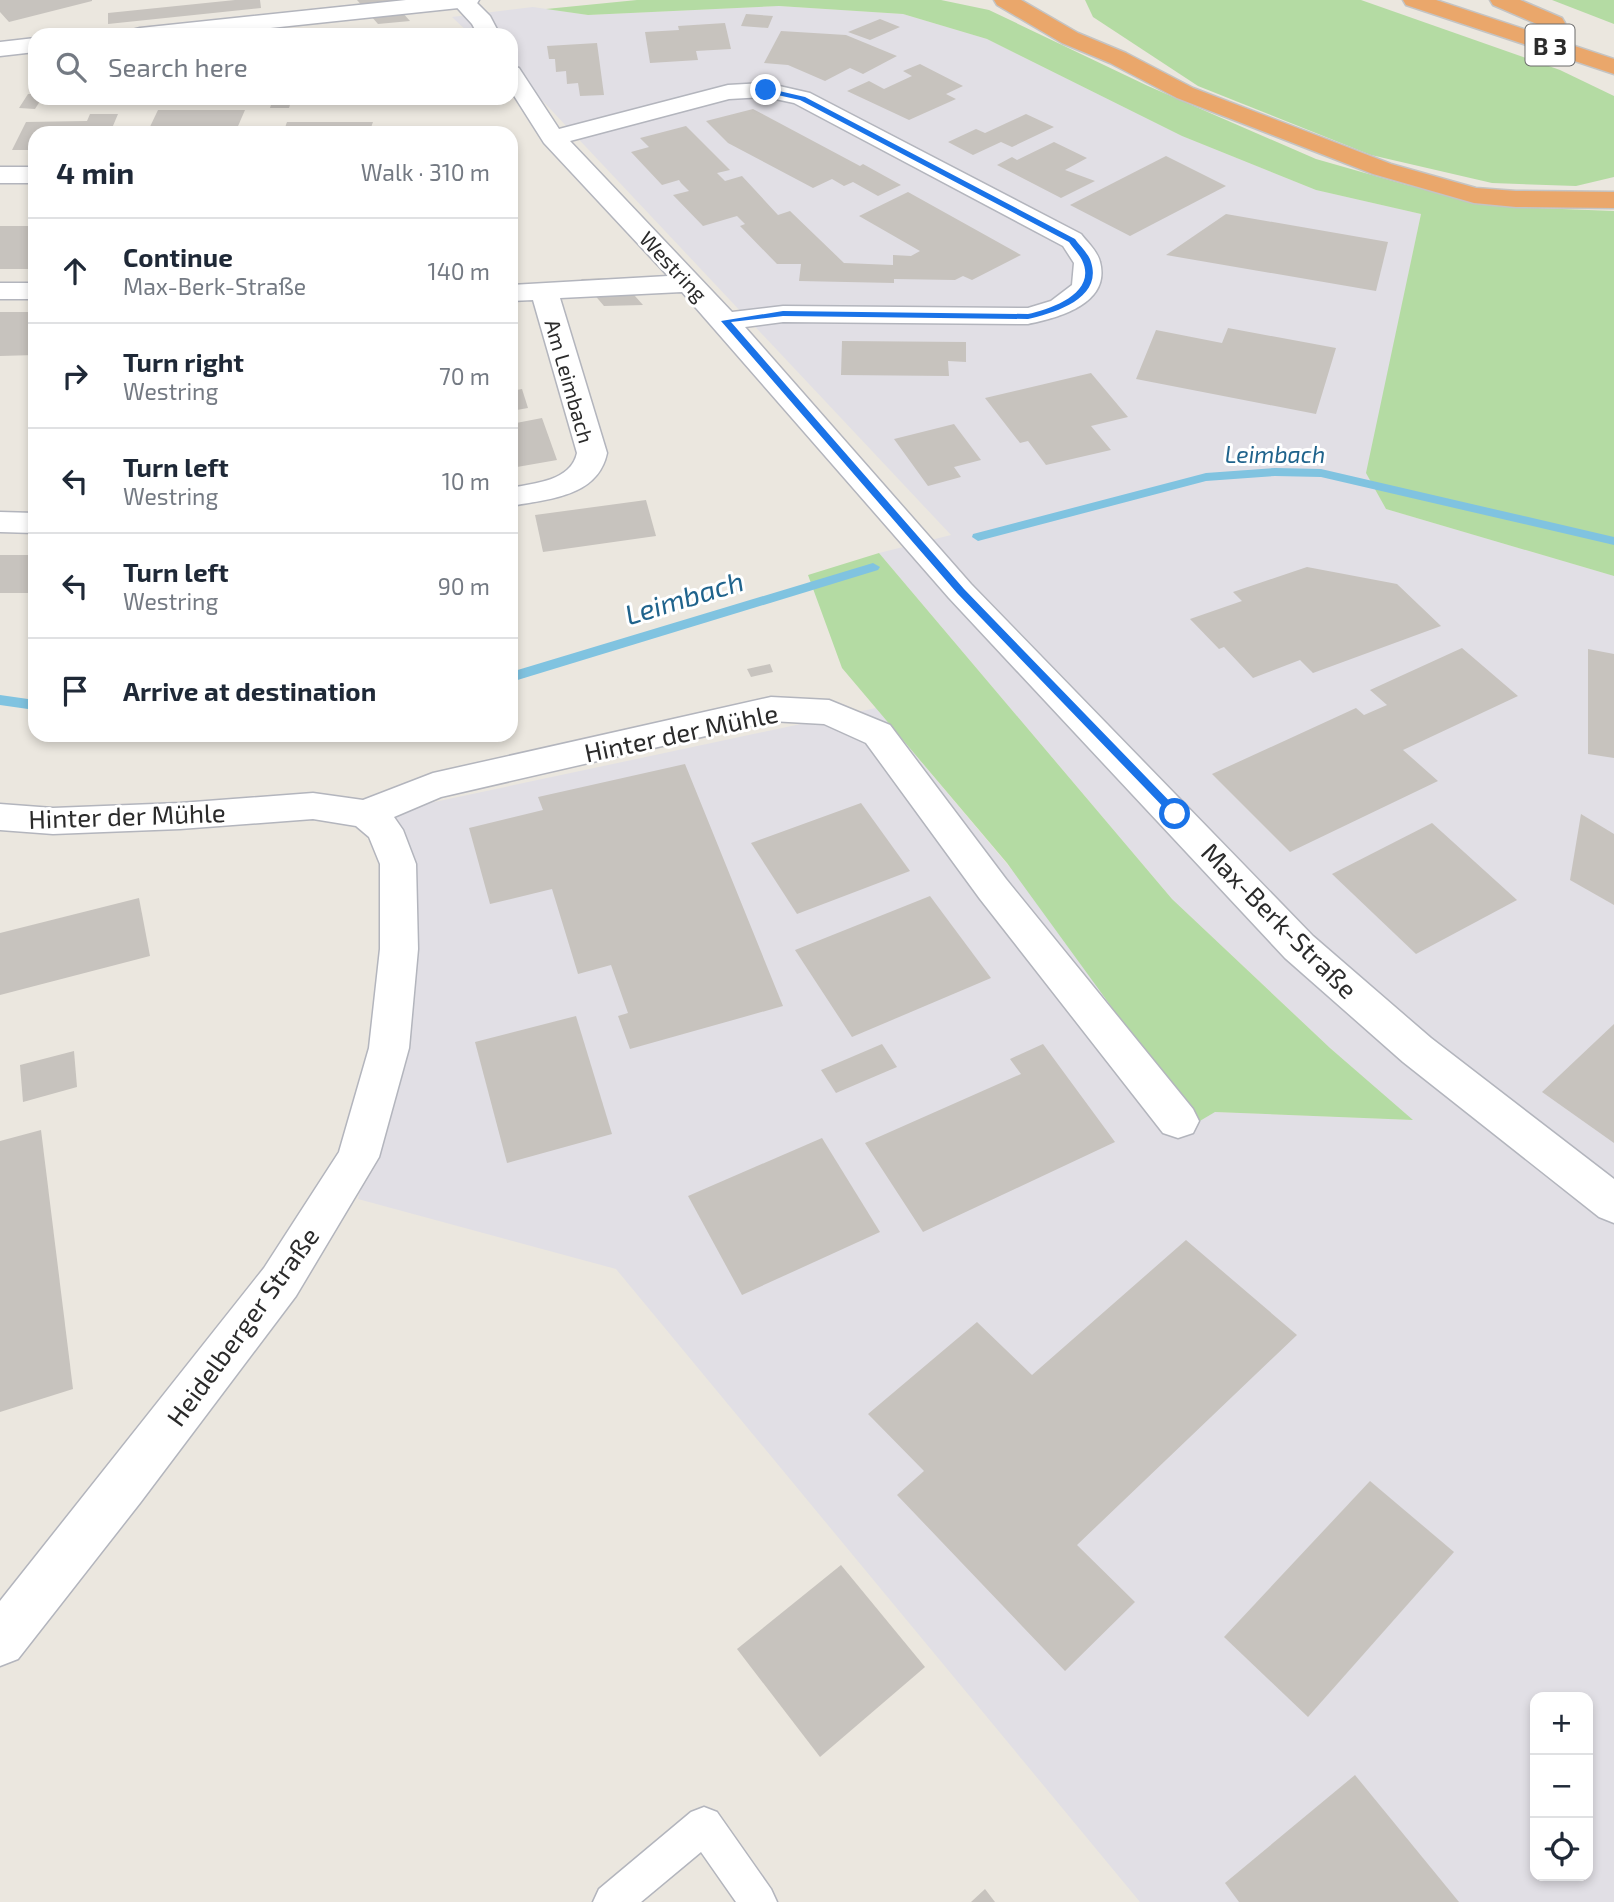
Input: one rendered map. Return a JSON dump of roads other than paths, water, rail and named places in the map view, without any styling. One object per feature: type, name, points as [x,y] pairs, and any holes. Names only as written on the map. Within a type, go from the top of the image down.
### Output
[{"type":"highway","points":[[991,0],[1012,5],[1070,38],[1118,58],[1185,93],[1382,169],[1474,195],[1614,200]]},
{"type":"highway","name":"B 3","points":[[1414,0],[1614,67]]},
{"type":"highway","points":[[1501,0],[1614,49]]},
{"type":"highway","points":[[1060,6],[1118,58]]},
{"type":"highway","points":[[1485,24],[1614,82]]},
{"type":"highway","points":[[1587,200],[1614,191]]},
{"type":"street","points":[[462,0],[486,28]]},
{"type":"street","points":[[204,28],[468,0]]},
{"type":"street","points":[[0,49],[28,46]]},
{"type":"street","name":"Westring","points":[[518,84],[553,138],[725,321],[783,314],[1028,316],[1055,311],[1072,301],[1087,283],[1087,262],[1072,240],[802,99],[766,90],[728,92],[553,138]]},
{"type":"street","points":[[0,175],[28,176]]},
{"type":"street","points":[[518,293],[691,283]]},
{"type":"street","points":[[0,291],[28,291]]},
{"type":"street","name":"Am Leimbach","points":[[518,495],[565,486],[589,467],[592,453],[545,293]]},
{"type":"street","name":"Max-Berk-Straße","points":[[725,321],[948,577],[1299,947],[1417,1050],[1614,1204]]},
{"type":"street","points":[[0,522],[28,523]]},
{"type":"street","name":"Hinter der Mühle","points":[[0,817],[79,820],[313,806],[366,814],[433,786],[771,709],[830,712],[878,734],[993,889],[1178,1121]]},
{"type":"street","name":"Heidelberger Straße","points":[[0,1641],[123,1488],[280,1282],[358,1157],[389,1048],[399,949],[398,864],[385,830],[366,814]]},
{"type":"lane","points":[[612,1902],[704,1825],[758,1902]]},
{"type":"waterway","name":"Leimbach","points":[[978,537],[1206,477],[1275,472],[1321,473],[1614,541]]},
{"type":"waterway","name":"Leimbach","points":[[518,675],[873,567]]},
{"type":"waterway","name":"Leimbach","points":[[0,700],[28,704]]}]
